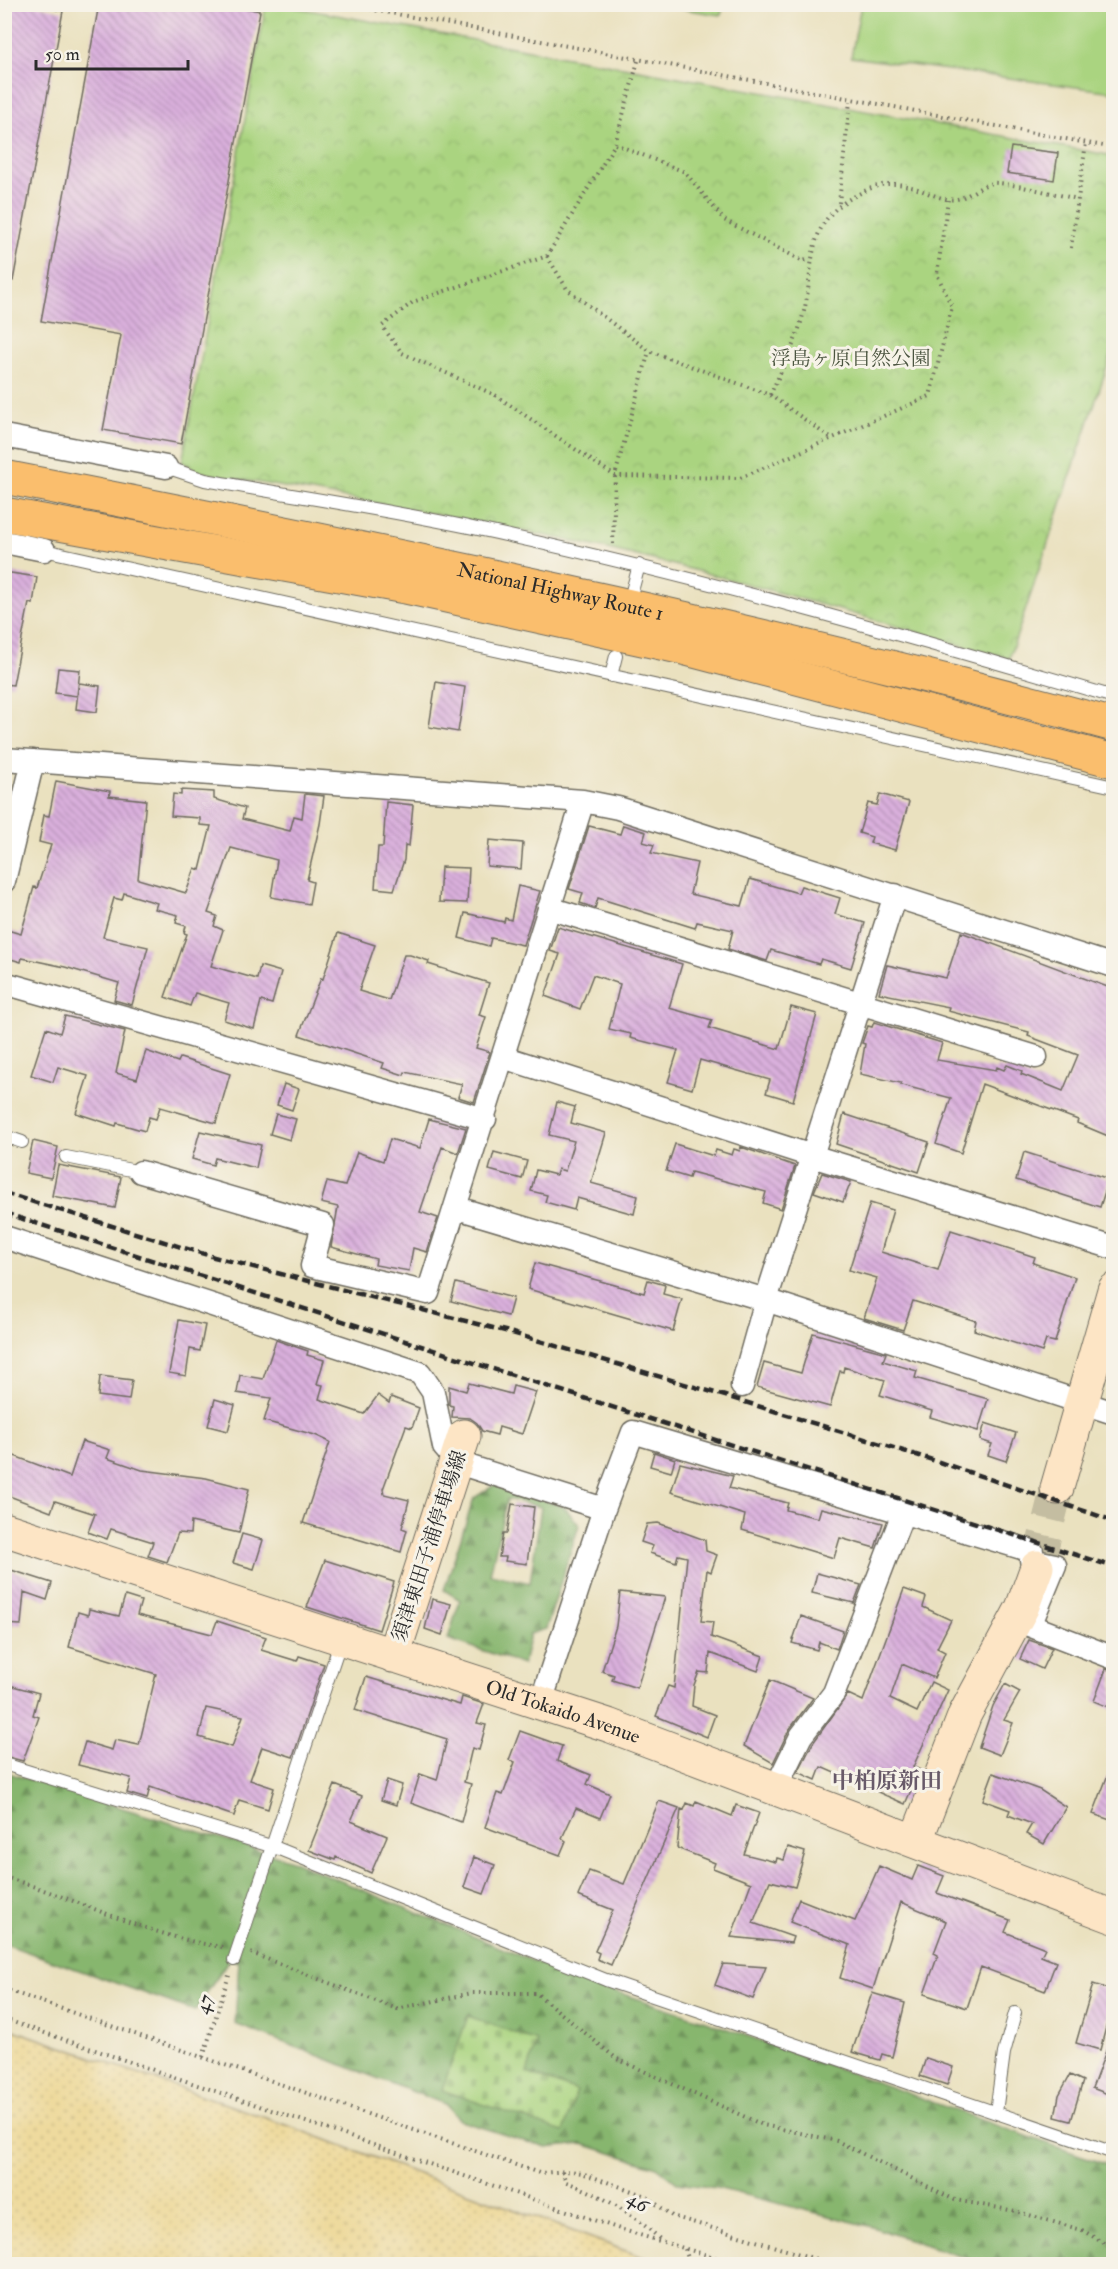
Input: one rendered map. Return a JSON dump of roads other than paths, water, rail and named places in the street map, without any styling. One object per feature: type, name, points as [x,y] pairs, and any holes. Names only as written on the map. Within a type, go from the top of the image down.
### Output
[{"type":"highway","name":"National Highway Route 1","points":[[4,477],[528,583],[959,683],[1113,725]]},
{"type":"highway","name":"National Highway Route 1","points":[[4,514],[405,587],[683,648],[1113,760]]},
{"type":"main road","points":[[1057,1488],[1113,1290]]},
{"type":"main road","name":"須津東田子浦停車場線","points":[[393,1656],[461,1450]]},
{"type":"main road","name":"Old Tokaido Avenue","points":[[4,1529],[541,1702],[776,1787],[920,1828],[1113,1917]]},
{"type":"main road","points":[[920,1828],[965,1714],[1022,1608],[1037,1567]]},
{"type":"street","points":[[4,436],[166,467]]},
{"type":"street","points":[[4,542],[44,550]]},
{"type":"street","points":[[4,759],[583,801],[618,808],[1113,966]]},
{"type":"street","points":[[4,881],[33,761]]},
{"type":"street","points":[[141,1172],[323,1225],[312,1266],[428,1293],[457,1208],[583,801]]},
{"type":"street","points":[[742,1386],[766,1300],[895,895]]},
{"type":"street","points":[[549,908],[1036,1057]]},
{"type":"street","points":[[4,983],[485,1119]]},
{"type":"street","points":[[504,1057],[812,1156],[1113,1248]]},
{"type":"street","points":[[457,1208],[766,1300],[1113,1413]]},
{"type":"street","points":[[4,1237],[420,1373],[433,1392],[444,1447],[461,1450],[604,1509]]},
{"type":"street","points":[[541,1702],[604,1509],[633,1432],[1032,1551],[1030,1560],[1055,1565],[1029,1626],[976,1722],[943,1804],[920,1828]]},
{"type":"street","points":[[776,1787],[801,1736],[834,1693],[903,1513]]},
{"type":"street","points":[[1029,1626],[1113,1658]]},
{"type":"lane","points":[[166,467],[205,480],[470,527],[639,565],[881,628],[1113,697]]},
{"type":"lane","points":[[44,550],[1113,787]]},
{"type":"lane","points":[[631,595],[639,565]]},
{"type":"lane","points":[[611,676],[616,656]]},
{"type":"lane","points":[[4,1136],[22,1142]]},
{"type":"lane","points":[[66,1157],[141,1172]]},
{"type":"lane","points":[[236,1954],[274,1847],[342,1639]]},
{"type":"lane","points":[[4,1764],[274,1847],[606,1980],[1113,2153]]},
{"type":"lane","points":[[996,2112],[1004,2053],[1015,2013]]},
{"type":"tunnel","points":[[1037,1567],[1057,1488]]},
{"type":"railway","points":[[4,1193],[214,1257],[509,1332],[939,1462],[1114,1521]]},
{"type":"railway","points":[[4,1213],[1114,1567]]},
{"type":"district","name":"中柏原新田","points":[[887,1781]]},
{"type":"park label","name":"浮島ヶ原自然公園","points":[[851,358]]}]
